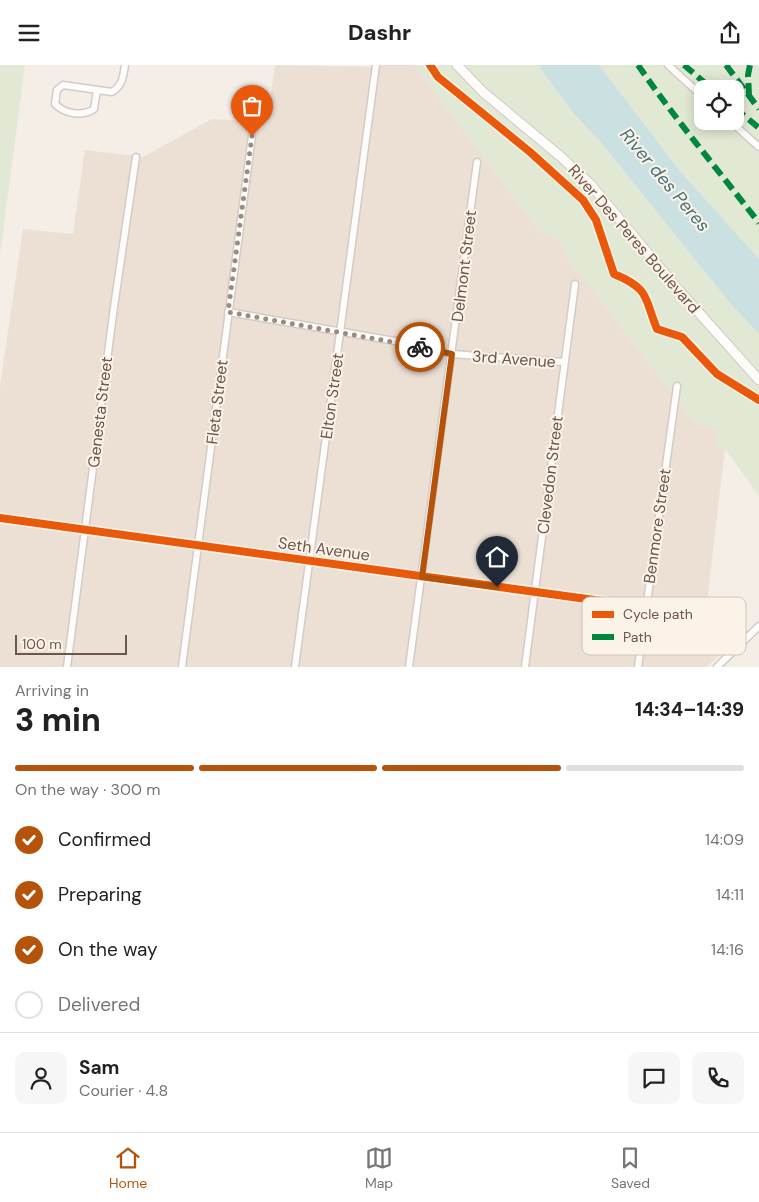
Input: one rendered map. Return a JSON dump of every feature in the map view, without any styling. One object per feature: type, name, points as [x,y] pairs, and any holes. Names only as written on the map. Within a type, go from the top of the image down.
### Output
[{"type":"main road","name":"River Des Peres Boulevard","points":[[458,65],[483,93],[572,166],[591,185],[676,287],[759,380]]},
{"type":"street","points":[[96,90],[94,109],[86,114],[62,111],[55,104],[57,90],[63,85],[112,92],[120,87],[125,65]]},
{"type":"street","name":"Elton Street","points":[[295,667],[376,65]]},
{"type":"street","points":[[668,65],[694,89]]},
{"type":"street","points":[[740,130],[759,147]]},
{"type":"street","name":"Fleta Street","points":[[182,667],[252,136]]},
{"type":"street","name":"Genesta Street","points":[[67,667],[114,307],[136,157]]},
{"type":"street","name":"Delmont Street","points":[[410,667],[477,161]]},
{"type":"street","name":"Clevedon Street","points":[[525,667],[574,284]]},
{"type":"street","name":"3rd Avenue","points":[[228,312],[406,343],[452,354],[564,362]]},
{"type":"street","name":"Benmore Street","points":[[646,597],[677,386]]},
{"type":"street","name":"Seth Avenue","points":[[0,518],[582,598]]},
{"type":"street","points":[[746,639],[759,626]]},
{"type":"street","points":[[717,667],[729,655]]},
{"type":"shaded area","points":[[275,65],[379,67],[380,65],[415,65],[539,230],[560,240],[568,258],[696,424],[718,428],[725,448],[708,597],[582,597],[582,655],[719,655],[707,667],[0,667],[0,386],[23,229],[73,234],[85,150],[143,157],[212,119],[267,122]]},
{"type":"green space","points":[[0,65],[25,65],[0,254]]},
{"type":"green space","points":[[415,65],[538,65],[573,113],[599,140],[730,303],[759,334],[759,496],[725,449],[715,447],[718,428],[696,424],[568,258],[560,240],[539,230]]},
{"type":"green space","points":[[599,65],[759,65],[759,259],[680,171]]},
{"type":"water","name":"River des Peres","points":[[538,65],[599,65],[680,171],[759,259],[759,334],[730,303],[599,140],[573,113]]},
{"type":"marked path","points":[[638,65],[682,125],[759,223]]},
{"type":"marked path","points":[[684,65],[702,80]]},
{"type":"marked path","points":[[726,65],[759,109]]},
{"type":"marked path","points":[[749,95],[748,75],[750,65]]},
{"type":"marked path","points":[[744,116],[759,128]]},
{"type":"cycle path","points":[[430,65],[438,77],[530,152],[583,200],[596,220],[614,274],[634,284],[644,295],[657,329],[682,337],[717,374],[759,400]]},
{"type":"cycle path","points":[[0,518],[582,598]]},
{"type":"way so far","points":[[252,136],[228,312],[420,347]]},
{"type":"route","points":[[420,347],[452,354],[422,577],[497,587]]}]
